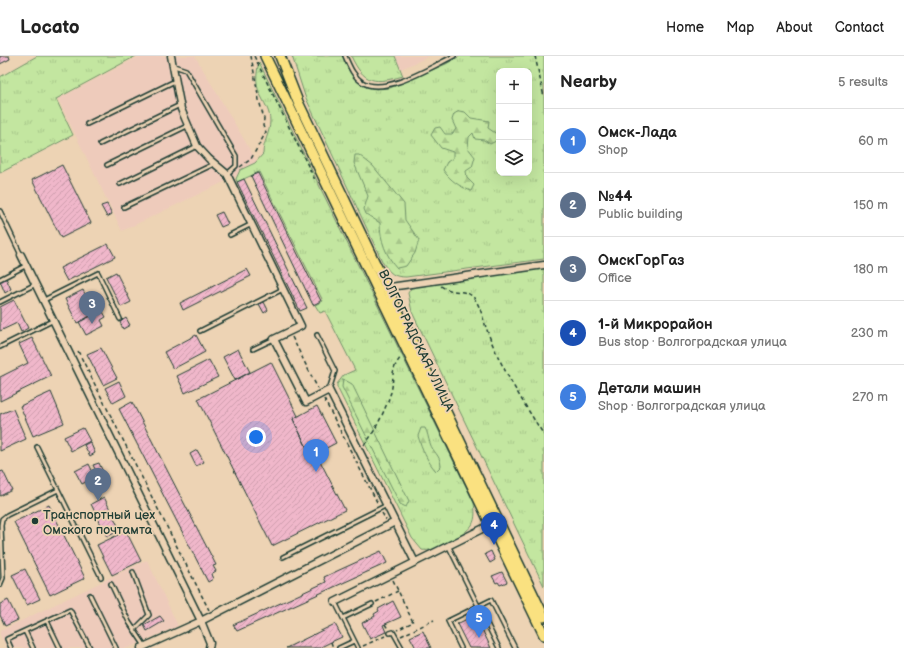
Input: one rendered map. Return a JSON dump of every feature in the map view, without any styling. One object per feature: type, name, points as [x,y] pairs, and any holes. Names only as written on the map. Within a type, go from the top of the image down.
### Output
[{"type":"main road","name":"ВОЛГОГРАДСКАЯ УЛИЦА","points":[[265,56],[382,288],[544,617]]},
{"type":"main road","name":"ВОЛГОГРАДСКАЯ УЛИЦА","points":[[280,56],[298,102],[490,525],[544,635]]},
{"type":"street","points":[[171,56],[180,105],[187,126],[197,146],[214,164],[227,174],[250,225],[301,326],[274,339],[306,402],[329,390],[415,562]]},
{"type":"street","points":[[22,255],[201,621],[210,643],[209,648]]},
{"type":"street","points":[[382,288],[544,264]]},
{"type":"street","points":[[145,647],[201,621],[395,522]]},
{"type":"street","points":[[335,602],[415,562],[449,547],[490,525]]},
{"type":"lane","points":[[345,56],[353,72],[361,82],[377,87],[389,85],[454,56]]},
{"type":"lane","points":[[174,66],[186,70],[236,156],[236,166],[227,174]]},
{"type":"lane","points":[[87,124],[175,81]]},
{"type":"lane","points":[[100,144],[180,105]]},
{"type":"lane","points":[[107,165],[187,126]]},
{"type":"lane","points":[[120,184],[197,146]]},
{"type":"lane","points":[[124,207],[214,164]]},
{"type":"lane","points":[[0,211],[22,255]]},
{"type":"lane","points":[[230,235],[250,225]]},
{"type":"lane","points":[[0,279],[27,265]]},
{"type":"lane","points":[[44,300],[98,273],[120,319]]},
{"type":"lane","points":[[0,302],[36,284]]},
{"type":"lane","points":[[200,331],[283,289]]},
{"type":"lane","points":[[0,347],[54,320]]},
{"type":"lane","points":[[317,335],[335,371],[329,390]]},
{"type":"lane","points":[[253,349],[274,339]]},
{"type":"lane","points":[[37,447],[101,577]]},
{"type":"lane","points":[[0,585],[3,578],[2,519],[6,515],[58,490]]},
{"type":"lane","points":[[283,557],[387,505]]},
{"type":"lane","points":[[449,547],[499,648]]},
{"type":"lane","points":[[133,572],[149,615],[135,629]]},
{"type":"lane","points":[[112,584],[129,622],[135,629],[145,647]]},
{"type":"lane","points":[[90,595],[116,648]]},
{"type":"lane","points":[[461,648],[448,621],[491,600],[515,648]]},
{"type":"lane","points":[[335,602],[359,648]]},
{"type":"lane","points":[[343,618],[372,604]]},
{"type":"lane","points":[[11,648],[7,639],[70,610],[90,648]]},
{"type":"lane","points":[[47,621],[60,648]]},
{"type":"lane","points":[[25,631],[33,648]]},
{"type":"lane","points":[[392,632],[402,648]]},
{"type":"lane","points":[[340,648],[354,641]]},
{"type":"path","points":[[239,168],[251,159],[266,132],[251,56]]},
{"type":"path","points":[[534,56],[544,97]]},
{"type":"path","points":[[435,280],[445,289],[452,292],[466,293],[473,297],[489,336],[510,379],[544,435]]},
{"type":"path","points":[[289,332],[388,526]]},
{"type":"path","points":[[78,352],[212,615]]},
{"type":"path","points":[[359,450],[375,429],[390,394],[392,371],[401,357]]},
{"type":"path","points":[[359,648],[414,622],[390,575]]},
{"type":"path","points":[[372,604],[398,591]]},
{"type":"path","points":[[399,637],[434,620]]},
{"type":"path","points":[[385,624],[388,629]]},
{"type":"path","points":[[331,642],[334,648]]},
{"type":"shaded area","points":[[140,56],[195,56],[259,165],[122,231],[58,99]]},
{"type":"shaded area","points":[[395,56],[430,56],[401,69]]},
{"type":"shaded area","points":[[147,560],[178,626],[128,648],[7,648],[0,635],[0,631]]},
{"type":"green space","points":[[37,56],[136,56],[56,99],[73,135],[0,173],[0,77]]},
{"type":"green space","points":[[292,56],[343,56],[349,70],[357,79],[366,87],[376,89],[390,88],[446,64],[460,56],[544,56],[544,259],[406,277],[392,274],[383,263],[305,96]]},
{"type":"green space","points":[[351,56],[395,56],[403,76],[378,81],[371,80],[361,72]]},
{"type":"green space","points":[[259,62],[474,503],[475,517],[472,525],[456,539],[434,549],[422,550],[412,538],[337,387],[337,384],[344,375],[355,370],[325,311],[320,313],[315,305],[323,301],[259,172],[237,182],[236,179],[240,170],[255,163],[263,154],[270,126],[269,112],[257,85],[257,71]]},
{"type":"green space","points":[[459,111],[465,112],[471,118],[489,121],[488,128],[496,134],[496,141],[490,144],[484,140],[475,139],[473,133],[469,137],[468,148],[475,157],[472,167],[466,171],[467,178],[474,185],[471,191],[456,183],[443,170],[447,162],[453,158],[453,152],[441,148],[431,135],[435,128],[440,127],[445,134],[452,134],[456,129],[452,120],[454,114]]},
{"type":"green space","points":[[355,155],[359,155],[373,166],[404,204],[405,220],[419,240],[415,253],[406,266],[397,268],[393,263],[382,242],[380,223],[366,214],[364,209],[368,196],[354,163]]},
{"type":"green space","points":[[544,267],[544,586],[412,312],[408,293],[413,285]]},
{"type":"green space","points":[[343,379],[352,384],[409,501],[406,507],[400,504],[342,387]]},
{"type":"green space","points":[[421,428],[425,428],[431,446],[439,459],[441,466],[436,471],[427,459],[418,436]]},
{"type":"building","points":[[0,56],[9,56],[10,59],[0,64]]},
{"type":"building","points":[[62,165],[91,223],[61,238],[32,180]]},
{"type":"building","points":[[258,173],[321,301],[313,305],[251,176]]},
{"type":"building","points":[[244,179],[307,308],[300,311],[237,182]]},
{"type":"building","points":[[107,204],[112,214],[107,217],[101,206]]},
{"type":"building","points":[[222,212],[228,224],[221,227],[215,215]]},
{"type":"building","points":[[108,244],[115,257],[67,281],[60,268]]},
{"type":"building","points":[[247,269],[251,276],[183,310],[180,303]]},
{"type":"building","points":[[116,272],[131,302],[121,307],[106,277]]},
{"type":"building","points":[[6,278],[11,289],[5,293],[0,281]]},
{"type":"building","points":[[83,290],[95,314],[77,323],[65,299]]},
{"type":"building","points":[[14,300],[28,328],[21,332],[17,323],[0,331],[0,307]]},
{"type":"building","points":[[264,302],[268,310],[264,313],[259,304]]},
{"type":"building","points":[[102,310],[106,317],[101,320],[104,326],[86,335],[79,322]]},
{"type":"building","points":[[126,318],[130,325],[123,329],[120,322]]},
{"type":"building","points":[[196,335],[205,352],[173,369],[164,352]]},
{"type":"building","points":[[32,338],[51,376],[0,401],[0,377],[28,363],[19,344]]},
{"type":"building","points":[[101,348],[117,378],[103,385],[87,354]]},
{"type":"building","points":[[238,349],[250,372],[235,380],[223,357]]},
{"type":"building","points":[[209,360],[218,377],[185,393],[177,376]]},
{"type":"building","points":[[271,362],[298,416],[293,419],[311,456],[316,453],[345,510],[272,546],[198,399]]},
{"type":"building","points":[[119,381],[126,396],[113,403],[105,388]]},
{"type":"building","points":[[51,392],[64,423],[33,436],[20,406]]},
{"type":"building","points":[[132,402],[216,565],[213,566],[216,571],[211,574],[213,579],[208,582],[119,409]]},
{"type":"building","points":[[317,406],[336,443],[311,456],[293,419]]},
{"type":"building","points":[[13,409],[26,439],[0,451],[0,414]]},
{"type":"building","points":[[83,428],[90,441],[71,451],[64,437]]},
{"type":"building","points":[[90,442],[95,453],[90,456],[84,445]]},
{"type":"building","points":[[197,450],[204,462],[196,466],[190,454]]},
{"type":"building","points":[[99,463],[108,483],[103,485],[93,465]]},
{"type":"building","points":[[89,464],[100,487],[93,491],[88,481],[82,484],[75,471]]},
{"type":"building","points":[[3,471],[12,490],[0,496],[0,472]]},
{"type":"building","points":[[104,497],[120,530],[107,537],[91,504]]},
{"type":"building","points":[[49,505],[85,578],[50,595],[14,522]]},
{"type":"building","points":[[126,531],[141,561],[112,575],[97,545]]},
{"type":"building","points":[[381,551],[387,563],[237,631],[233,625],[326,582],[324,577]]},
{"type":"building","points":[[491,551],[495,560],[490,563],[485,554]]},
{"type":"building","points":[[25,569],[40,599],[27,605],[12,575]]},
{"type":"building","points":[[502,572],[507,582],[500,585],[498,582],[496,583],[492,576]]},
{"type":"building","points":[[8,600],[18,620],[5,626],[0,615],[0,604]]},
{"type":"building","points":[[393,601],[401,617],[383,625],[386,632],[370,639],[362,623],[375,616],[374,614],[379,611],[378,609]]},
{"type":"building","points":[[475,615],[491,648],[469,648],[457,624]]},
{"type":"building","points":[[160,616],[164,621],[147,631],[144,625]]},
{"type":"building","points":[[335,624],[342,637],[319,648],[286,648]]},
{"type":"building","points":[[423,631],[431,648],[416,648],[410,637]]},
{"type":"place","name":"ОмскГорГаз","points":[[92,324]]},
{"type":"place","name":"Омск-Лада","points":[[316,472]]},
{"type":"place","name":"№44","points":[[98,501]]},
{"type":"place","name":"Транспортный цех Омского почтамта","points":[[35,521]]},
{"type":"place","name":"1-й Микрорайон","points":[[494,545]]},
{"type":"place","name":"Детали машин","points":[[479,638]]}]
